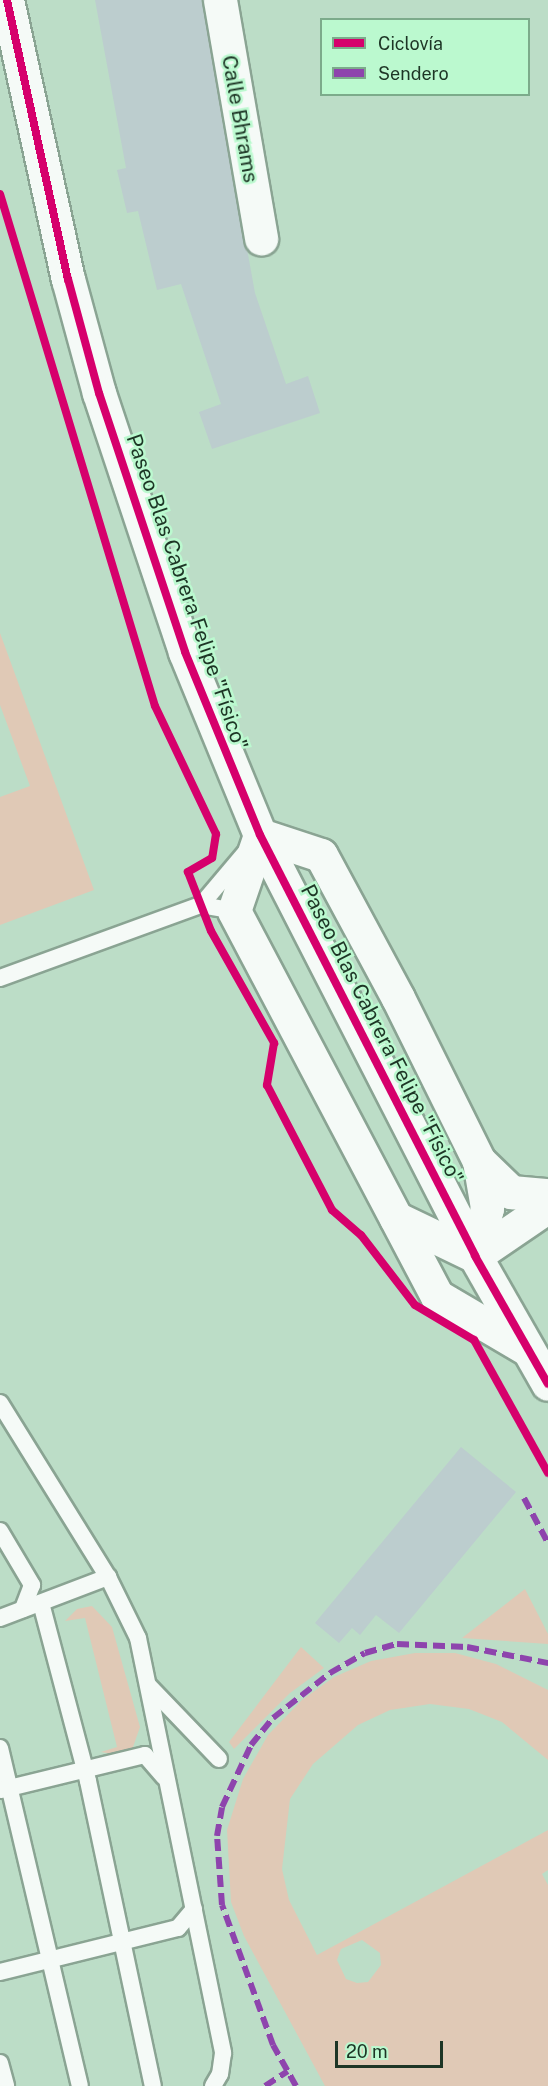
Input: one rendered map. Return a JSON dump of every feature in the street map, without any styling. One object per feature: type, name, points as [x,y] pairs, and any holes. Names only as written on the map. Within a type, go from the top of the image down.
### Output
[{"type":"street","name":"Paseo Blas Cabrera Felipe \"Físico\"","points":[[7,0],[43,180],[99,393],[185,652],[260,835],[475,1256],[548,1384]]},
{"type":"street","name":"Calle Bhrams","points":[[220,0],[261,238]]},
{"type":"street","name":"Paseo Blas Cabrera Felipe \"Físico\"","points":[[260,835],[321,855],[479,1161],[487,1208],[475,1256]]},
{"type":"street","points":[[260,835],[234,911],[437,1296],[530,1351]]},
{"type":"street","points":[[479,1161],[511,1192],[548,1195]]},
{"type":"street","points":[[396,1218],[475,1256],[548,1206]]},
{"type":"lane","points":[[0,978],[201,905],[260,835]]},
{"type":"lane","points":[[201,905],[234,911]]},
{"type":"lane","points":[[0,1403],[108,1577],[138,1638],[223,2053],[220,2074],[213,2086]]},
{"type":"lane","points":[[0,1531],[32,1585]]},
{"type":"lane","points":[[32,1585],[62,1589],[108,1577]]},
{"type":"lane","points":[[0,1618],[108,1577]]},
{"type":"lane","points":[[49,1628],[69,1598],[108,1577]]},
{"type":"lane","points":[[23,1609],[32,1585]]},
{"type":"lane","points":[[41,1603],[84,1770],[154,2085]]},
{"type":"lane","points":[[148,1686],[219,1760]]},
{"type":"lane","points":[[0,1748],[5,1789],[50,1959],[80,2086]]},
{"type":"lane","points":[[5,1789],[145,1755],[168,1784]]},
{"type":"lane","points":[[0,1972],[178,1928],[194,1909]]},
{"type":"lane","points":[[0,2062],[6,2086]]},
{"type":"shaded area","points":[[0,633],[94,890],[0,925],[0,797],[30,786],[0,705]]},
{"type":"shaded area","points":[[525,1589],[548,1634],[548,1644],[462,1638]]},
{"type":"shaded area","points":[[92,1606],[112,1627],[140,1727],[133,1747],[119,1755],[101,1752],[117,1747],[85,1618],[65,1621],[77,1609]]},
{"type":"shaded area","points":[[301,1647],[324,1668],[290,1693],[234,1749],[229,1742]]},
{"type":"shaded area","points":[[415,1653],[455,1653],[496,1664],[548,1690],[548,1760],[502,1722],[469,1709],[430,1704],[390,1710],[358,1725],[313,1764],[290,1799],[282,1869],[289,1900],[317,1955],[548,1830],[548,1870],[542,1874],[548,1885],[548,2086],[325,2086],[244,1936],[231,1902],[227,1830],[243,1779],[268,1735],[302,1700],[334,1677],[371,1661]],"holes":[[[362,1940],[380,1953],[381,1965],[368,1982],[357,1983],[346,1979],[337,1960],[341,1949]]]},
{"type":"building","points":[[95,0],[202,0],[255,293],[286,384],[308,376],[320,413],[212,449],[199,412],[221,404],[181,284],[157,290],[138,211],[127,213],[117,170],[126,168]]},
{"type":"building","points":[[461,1447],[516,1492],[399,1633],[376,1615],[360,1635],[352,1628],[339,1643],[315,1623]]},
{"type":"marked path","points":[[524,1498],[548,1543]]},
{"type":"marked path","points":[[296,2086],[273,2045],[222,1905],[217,1836],[222,1807],[251,1745],[273,1718],[330,1673],[365,1653],[397,1644],[467,1647],[548,1663]]},
{"type":"marked path","points":[[265,2086],[288,2071]]},
{"type":"cycle path","points":[[7,0],[68,279],[99,393],[185,652],[260,835],[475,1256],[548,1384]]},
{"type":"cycle path","points":[[0,194],[155,706],[216,834],[212,858],[188,872],[211,931],[274,1043],[267,1085],[332,1210],[361,1235],[415,1305],[474,1340],[548,1473]]}]
